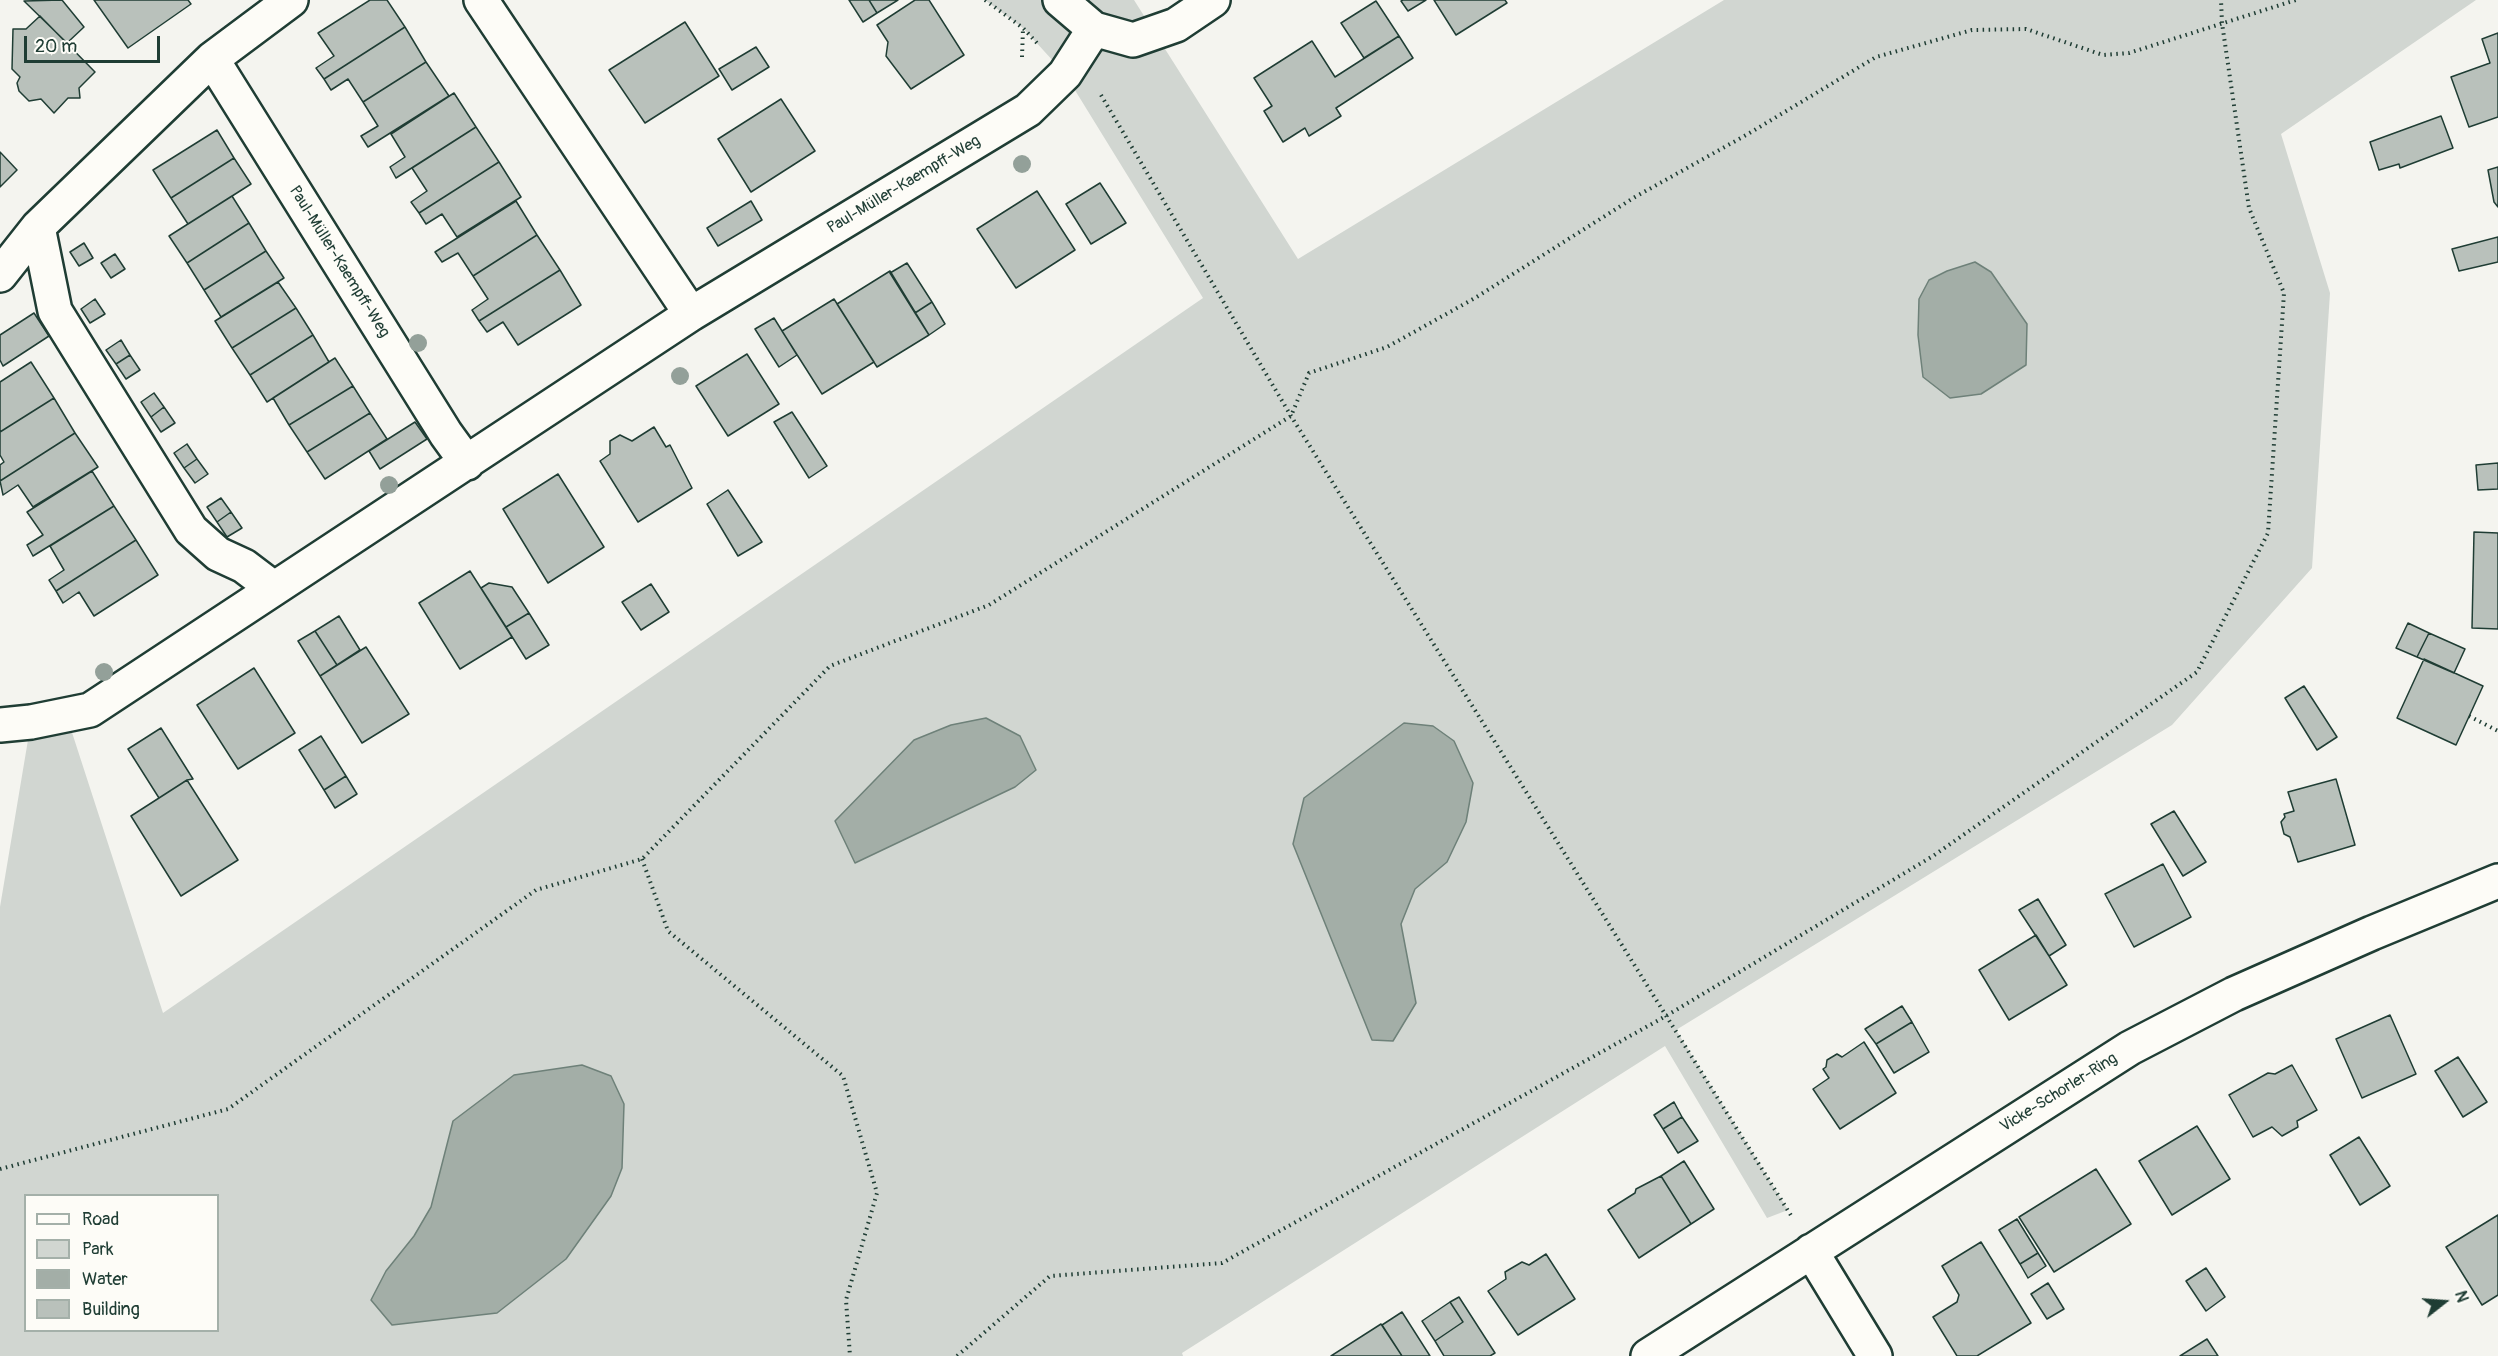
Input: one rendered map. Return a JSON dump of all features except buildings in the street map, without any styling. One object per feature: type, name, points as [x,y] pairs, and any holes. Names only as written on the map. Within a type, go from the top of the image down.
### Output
[{"type":"street","points":[[0,275],[38,226],[212,59],[291,0]]},
{"type":"street","points":[[481,0],[691,314]]},
{"type":"street","points":[[1060,0],[1094,29],[1132,40],[1176,25],[1213,0]]},
{"type":"street","name":"Paul-Müller-Kaempff-Weg","points":[[0,725],[31,722],[90,710],[691,314],[1028,110],[1065,74],[1094,29]]},
{"type":"street","name":"Paul-Müller-Kaempff-Weg","points":[[212,59],[442,428],[467,463]]},
{"type":"street","points":[[38,226],[55,311],[191,530],[218,554],[244,566],[273,588]]},
{"type":"street","name":"Vicke-Schorler-Ring","points":[[1648,1356],[2130,1048],[2234,994],[2498,881]]},
{"type":"street","points":[[1811,1251],[1875,1356]]},
{"type":"path","points":[[985,0],[1023,28]]},
{"type":"path","points":[[957,1356],[1050,1276],[1222,1263],[1666,1016],[1933,856],[2197,672],[2268,532],[2284,293],[2249,208],[2222,23],[2221,0]]},
{"type":"path","points":[[0,1169],[228,1109],[536,890],[642,860],[830,666],[988,605],[1291,416],[1309,373],[1387,347],[1475,298],[1635,197],[1748,134],[1876,57],[1972,30],[2026,29],[2103,55],[2129,53],[2296,0]]},
{"type":"path","points":[[1103,96],[1291,416],[1788,1210],[1811,1251]]},
{"type":"path","points":[[2469,716],[2498,731]]},
{"type":"path","points":[[642,860],[668,931],[843,1076],[877,1193],[846,1300],[850,1356]]},
{"type":"green space","points":[[985,0],[1134,0],[1298,259],[1724,0],[2476,0],[2281,134],[2330,293],[2312,568],[2172,725],[1676,1030],[1788,1210],[1767,1218],[1665,1046],[1182,1353],[1183,1356],[0,1356],[0,907],[31,722],[66,714],[163,1013],[1203,298],[1065,74],[1023,28]]},
{"type":"water","points":[[1975,262],[1991,272],[2027,324],[2026,365],[1981,394],[1950,398],[1923,377],[1918,335],[1919,299],[1929,280],[1947,271]]},
{"type":"water","points":[[986,718],[1020,736],[1036,770],[1015,787],[855,863],[835,821],[914,740],[951,725]]},
{"type":"water","points":[[1404,723],[1433,726],[1454,741],[1473,783],[1466,822],[1447,862],[1415,889],[1401,924],[1416,1003],[1393,1041],[1372,1040],[1293,844],[1304,798]]},
{"type":"water","points":[[582,1065],[611,1076],[624,1104],[622,1168],[611,1196],[566,1259],[497,1313],[392,1325],[371,1300],[386,1271],[414,1236],[431,1207],[453,1121],[514,1075]]}]
